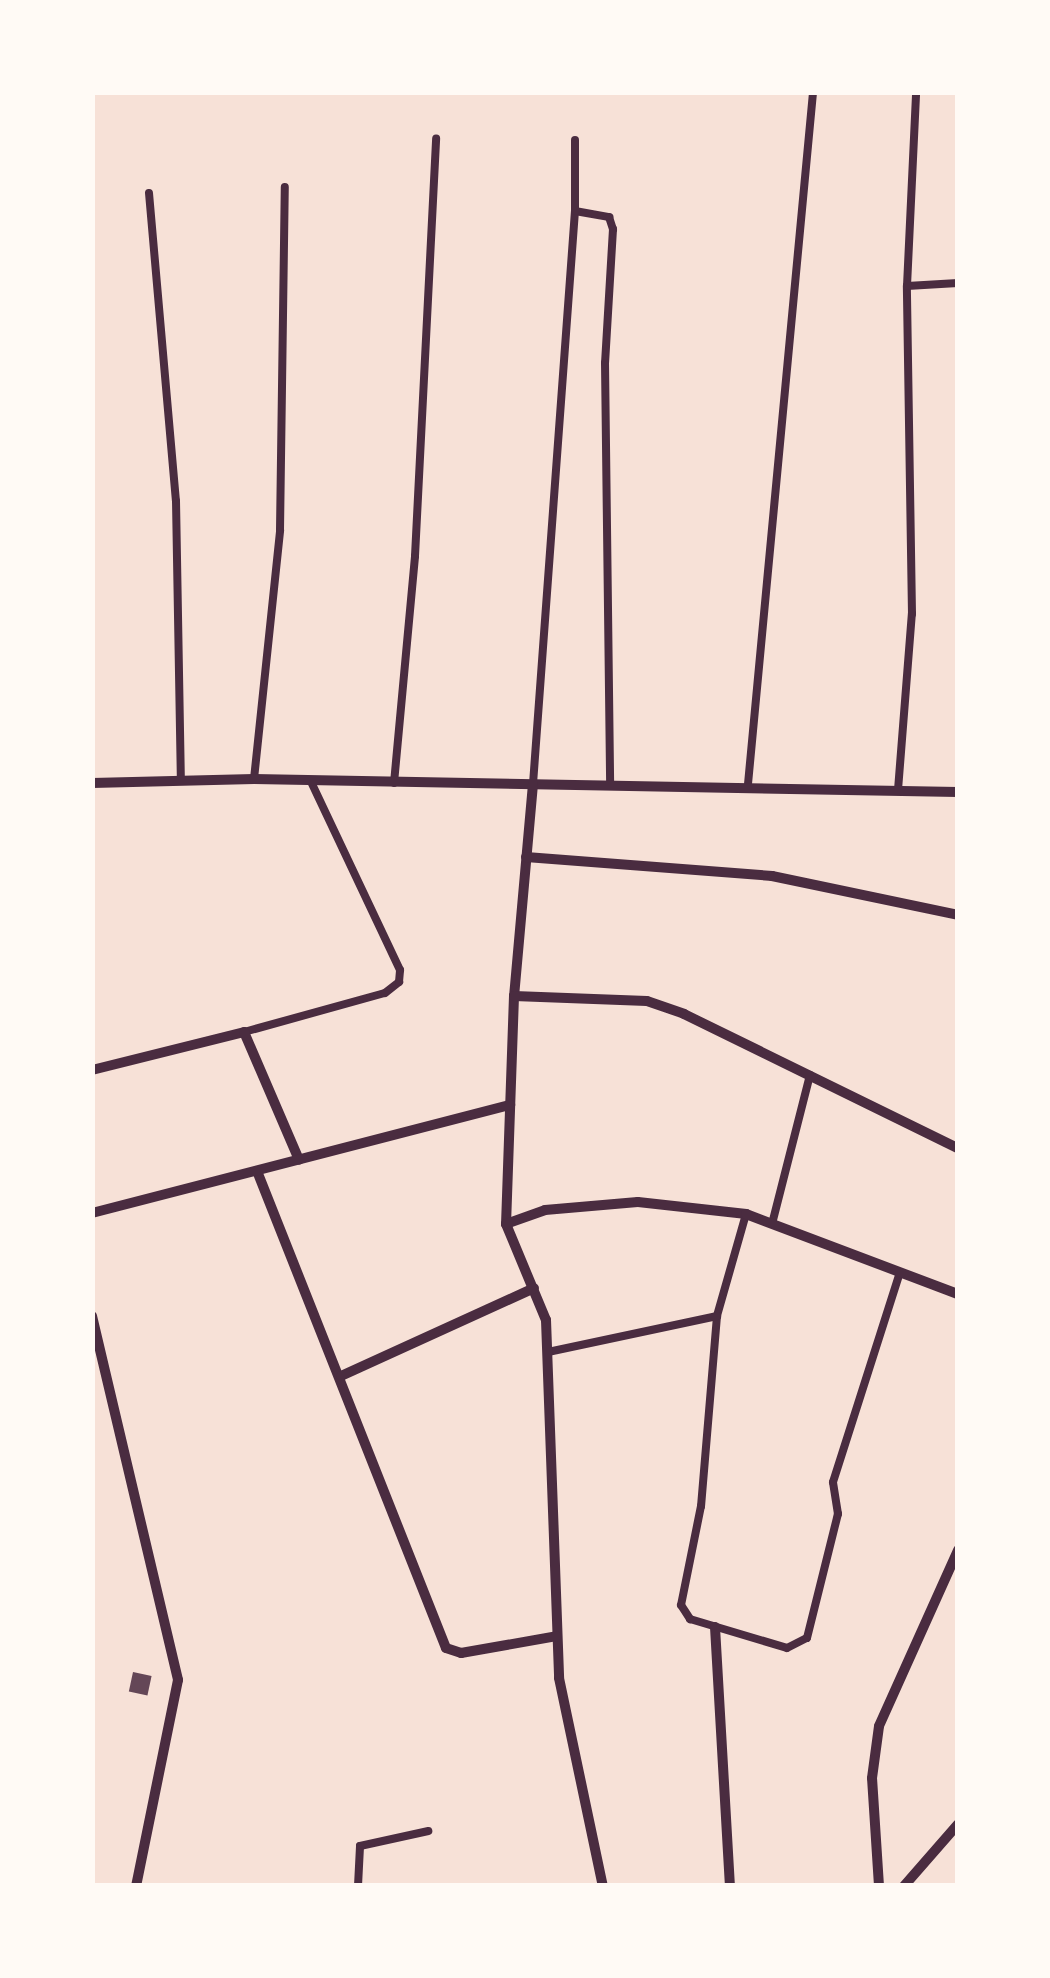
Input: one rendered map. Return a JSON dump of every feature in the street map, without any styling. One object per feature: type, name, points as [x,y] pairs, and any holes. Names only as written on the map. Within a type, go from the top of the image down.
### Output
[{"type":"street","points":[[92,782],[254,779],[748,784],[958,792]]},
{"type":"street","points":[[532,784],[514,996],[506,1224],[534,1288],[548,1352],[557,1636],[569,1746],[603,1886]]},
{"type":"street","points":[[526,857],[772,876],[958,915]]},
{"type":"street","points":[[514,996],[647,1001],[810,1074],[958,1148]]},
{"type":"street","points":[[92,1070],[244,1032],[300,1160]]},
{"type":"street","points":[[92,1214],[510,1105]]},
{"type":"street","points":[[257,1171],[446,1648],[461,1653],[557,1636]]},
{"type":"street","points":[[506,1224],[544,1210],[638,1202],[746,1214],[958,1294]]},
{"type":"street","points":[[340,1376],[534,1288]]},
{"type":"street","points":[[92,1316],[178,1680],[136,1886]]},
{"type":"street","points":[[879,1886],[872,1778],[879,1726],[958,1550]]},
{"type":"street","points":[[715,1627],[730,1886]]},
{"type":"street","points":[[904,1886],[958,1824]]},
{"type":"lane","points":[[748,784],[813,92]]},
{"type":"lane","points":[[898,790],[912,614],[907,286],[916,92]]},
{"type":"lane","points":[[394,783],[415,556],[436,138]]},
{"type":"lane","points":[[532,784],[575,210],[575,140]]},
{"type":"lane","points":[[254,779],[280,530],[285,187]]},
{"type":"lane","points":[[149,192],[176,501],[181,780]]},
{"type":"lane","points":[[575,210],[609,217],[614,229],[606,363],[610,784]]},
{"type":"lane","points":[[907,286],[958,284]]},
{"type":"lane","points":[[244,1032],[386,992],[399,982],[400,970],[310,780]]},
{"type":"lane","points":[[772,1224],[810,1074]]},
{"type":"lane","points":[[746,1214],[717,1316],[700,1506],[681,1605],[690,1620],[787,1648],[807,1638],[838,1514],[833,1482],[900,1272]]},
{"type":"lane","points":[[548,1352],[717,1316]]},
{"type":"lane","points":[[358,1886],[360,1846],[428,1831]]},
{"type":"building","points":[[133,1672],[152,1676],[147,1696],[129,1692]]}]
